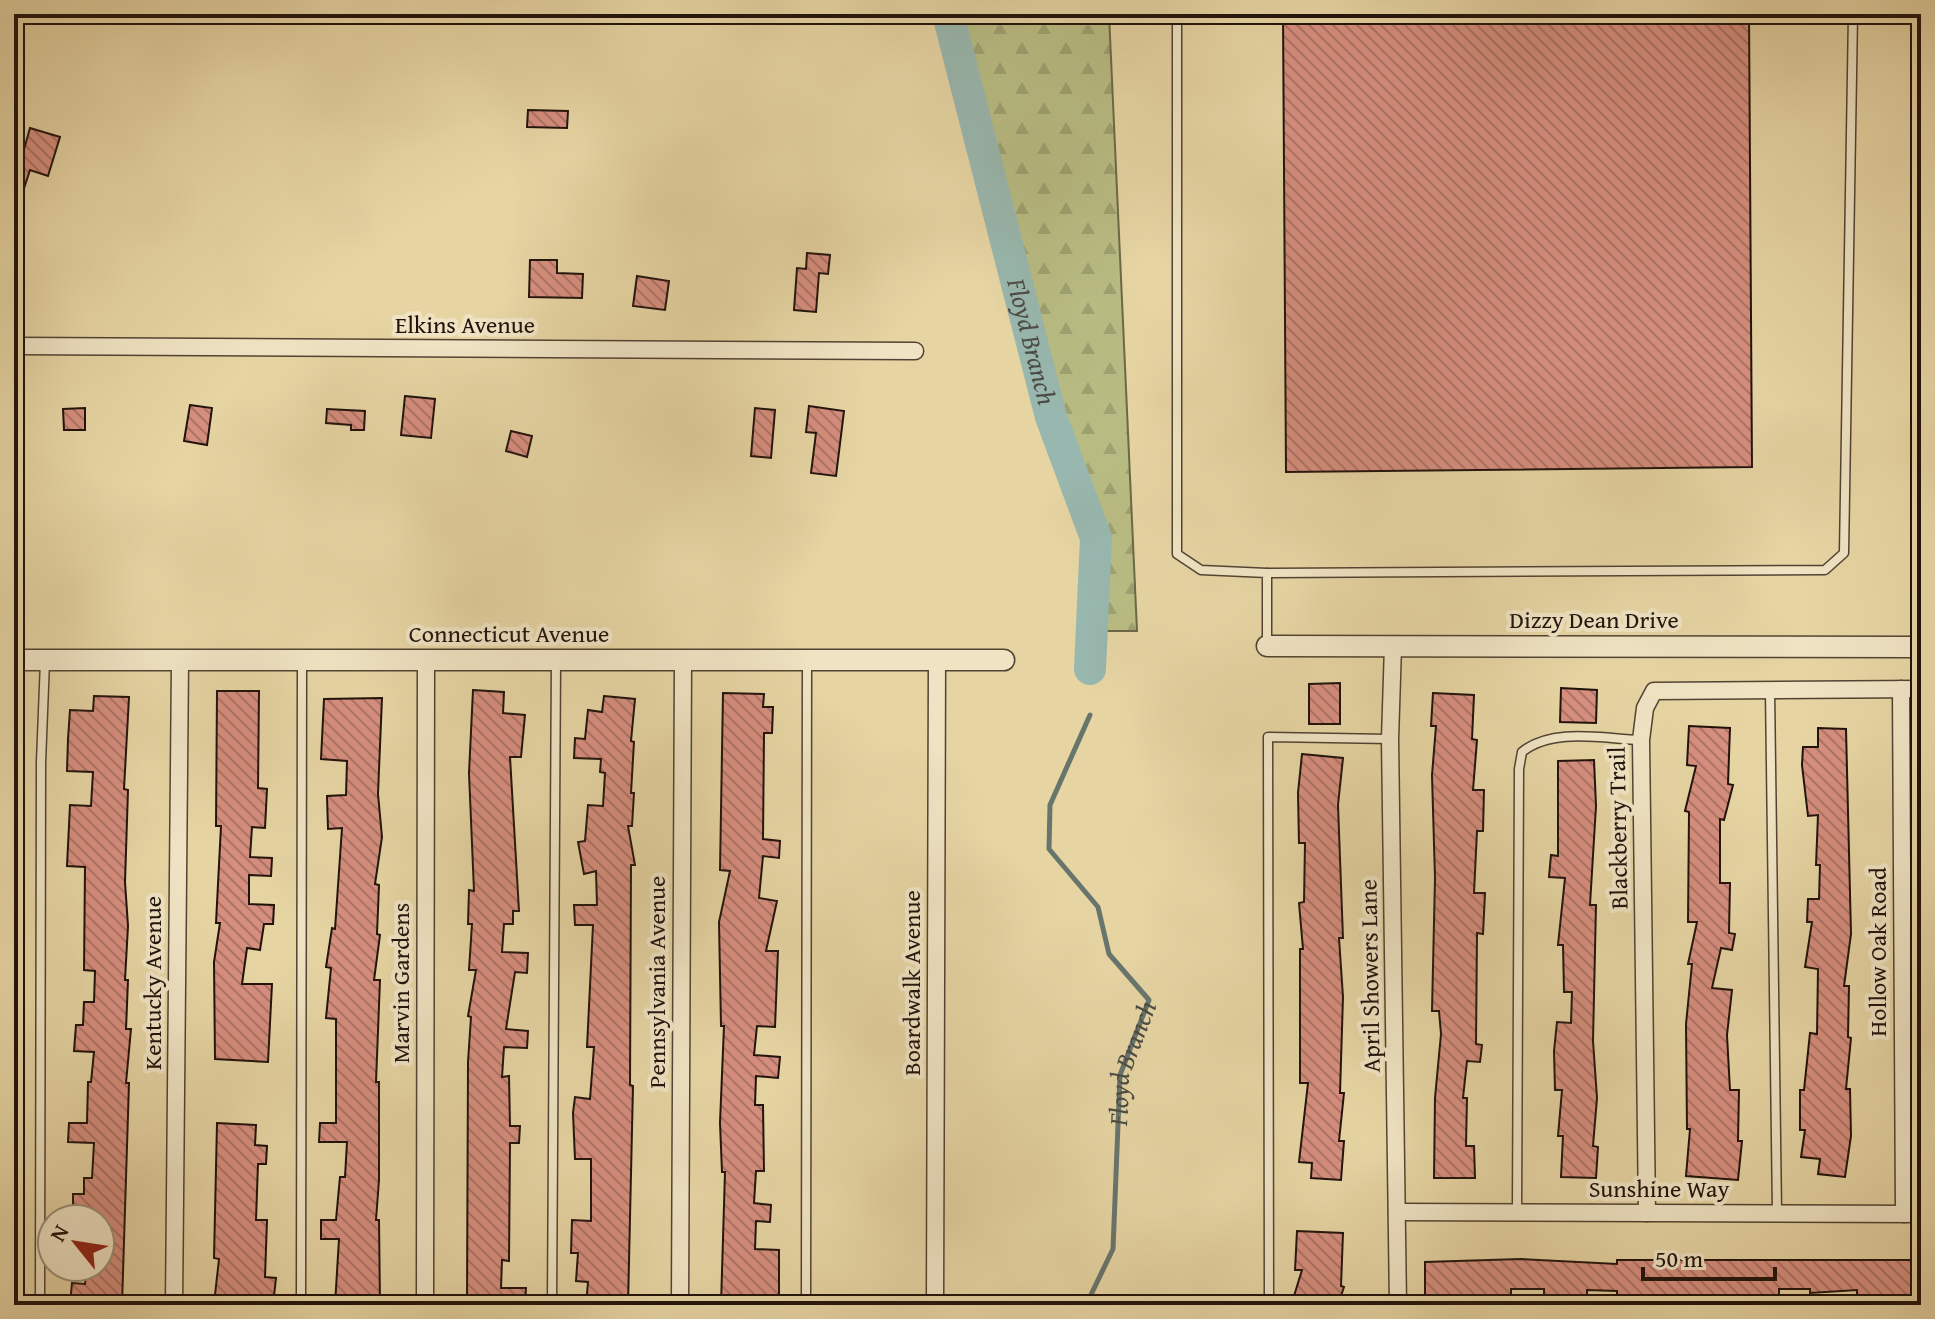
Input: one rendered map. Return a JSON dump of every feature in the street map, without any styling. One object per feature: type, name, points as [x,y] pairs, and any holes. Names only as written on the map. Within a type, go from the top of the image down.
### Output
[{"type":"street","name":"Elkins Avenue","points":[[14,346],[915,351]]},
{"type":"street","name":"Dizzy Dean Drive","points":[[1267,646],[1921,647]]},
{"type":"street","name":"April Showers Lane","points":[[1393,646],[1390,739],[1398,1305]]},
{"type":"street","name":"Connecticut Avenue","points":[[14,660],[1004,660]]},
{"type":"street","name":"Pennsylvania Avenue","points":[[680,1305],[683,660]]},
{"type":"street","name":"Boardwalk Avenue","points":[[935,1305],[937,660]]},
{"type":"street","name":"Marvin Gardens","points":[[425,1305],[426,661]]},
{"type":"street","name":"Kentucky Avenue","points":[[174,1305],[180,662]]},
{"type":"street","name":"Hollow Oak Road","points":[[1901,689],[1912,1214]]},
{"type":"street","name":"Blackberry Trail","points":[[1647,1213],[1641,740],[1645,708],[1654,691],[1921,689]]},
{"type":"street","name":"Sunshine Way","points":[[1397,1212],[1912,1214]]},
{"type":"lane","points":[[1177,14],[1177,554],[1201,570],[1267,573],[1825,570],[1844,553],[1853,14]]},
{"type":"lane","points":[[1267,573],[1267,646]]},
{"type":"lane","points":[[552,1305],[556,659]]},
{"type":"lane","points":[[40,1305],[41,762],[45,660]]},
{"type":"lane","points":[[806,1305],[807,661]]},
{"type":"lane","points":[[301,1305],[302,662]]},
{"type":"lane","points":[[1770,690],[1777,1214]]},
{"type":"lane","points":[[1269,1305],[1268,737],[1390,739]]},
{"type":"lane","points":[[1517,1212],[1519,769],[1522,752],[1535,741],[1551,738],[1641,740]]},
{"type":"green space","points":[[949,14],[1109,14],[1137,631],[1089,631],[1082,523],[1042,406],[968,73]]},
{"type":"building","points":[[1283,14],[1749,14],[1752,467],[1286,472]]},
{"type":"building","points":[[528,110],[568,111],[567,128],[527,127]]},
{"type":"building","points":[[30,128],[60,137],[48,176],[30,170],[17,210],[14,210],[14,150],[23,153]]},
{"type":"building","points":[[807,253],[830,255],[828,274],[819,273],[816,312],[794,310],[797,268],[806,269]]},
{"type":"building","points":[[530,260],[557,260],[557,273],[583,274],[582,298],[529,297]]},
{"type":"building","points":[[637,276],[669,281],[665,310],[633,306]]},
{"type":"building","points":[[405,396],[435,399],[431,438],[401,435]]},
{"type":"building","points":[[190,405],[212,408],[207,445],[184,441]]},
{"type":"building","points":[[809,406],[844,411],[836,476],[811,473],[816,433],[806,432]]},
{"type":"building","points":[[85,408],[85,430],[64,430],[63,409]]},
{"type":"building","points":[[755,408],[775,410],[771,458],[751,456]]},
{"type":"building","points":[[327,409],[365,411],[364,430],[351,430],[351,425],[326,423]]},
{"type":"building","points":[[511,431],[532,436],[527,457],[506,451]]},
{"type":"building","points":[[1340,683],[1340,724],[1309,724],[1309,684]]},
{"type":"building","points":[[1561,688],[1597,690],[1596,723],[1560,722]]},
{"type":"building","points":[[473,690],[504,692],[503,713],[525,715],[521,757],[510,757],[519,911],[513,911],[513,924],[504,924],[502,952],[528,953],[527,973],[515,972],[506,1029],[528,1031],[527,1048],[504,1047],[502,1077],[509,1076],[510,1126],[520,1126],[519,1143],[510,1143],[509,1261],[502,1260],[501,1288],[526,1288],[525,1305],[467,1305],[471,1017],[468,1016],[476,970],[469,970],[472,924],[468,924],[469,890],[474,891],[469,773]]},
{"type":"building","points":[[217,691],[259,691],[258,788],[267,789],[265,828],[252,827],[250,857],[272,858],[271,876],[249,875],[249,904],[274,905],[273,924],[264,924],[260,950],[247,948],[242,984],[272,984],[268,1062],[215,1059],[214,962],[220,923],[216,923],[221,826],[216,826]]},
{"type":"building","points":[[723,693],[764,694],[763,707],[773,707],[772,733],[764,733],[763,839],[780,841],[779,858],[763,856],[759,898],[777,901],[766,951],[778,951],[775,1027],[757,1026],[754,1055],[780,1057],[778,1078],[756,1076],[755,1105],[763,1105],[764,1171],[756,1171],[754,1203],[771,1205],[770,1222],[756,1221],[755,1249],[779,1250],[779,1305],[721,1305],[725,1172],[722,1172],[720,1123],[724,1026],[721,1026],[719,922],[730,871],[720,870]]},
{"type":"building","points":[[1433,693],[1474,695],[1472,739],[1477,740],[1473,790],[1484,790],[1483,831],[1477,831],[1474,893],[1485,893],[1483,934],[1477,933],[1476,1044],[1482,1045],[1480,1062],[1467,1061],[1463,1098],[1467,1098],[1466,1146],[1474,1146],[1475,1178],[1434,1178],[1435,1098],[1441,1034],[1439,1011],[1432,1011],[1435,878],[1432,775],[1436,726],[1431,726]]},
{"type":"building","points":[[94,696],[129,697],[124,789],[128,790],[125,980],[128,980],[126,1029],[131,1029],[126,1083],[129,1083],[122,1305],[70,1304],[72,1283],[116,1283],[116,1203],[73,1203],[73,1194],[84,1194],[84,1178],[92,1178],[94,1143],[68,1142],[69,1123],[87,1123],[88,1082],[91,1082],[94,1052],[74,1051],[76,1025],[83,1025],[84,1002],[94,1002],[95,971],[84,970],[85,867],[67,866],[70,805],[91,806],[93,772],[67,771],[68,739],[70,710],[93,711]]},
{"type":"building","points":[[604,696],[635,699],[631,741],[634,742],[631,793],[634,793],[632,826],[628,826],[635,865],[631,865],[630,1085],[633,1086],[628,1305],[586,1305],[588,1282],[576,1281],[578,1253],[571,1253],[572,1220],[591,1221],[591,1159],[575,1159],[573,1113],[575,1097],[590,1099],[594,1047],[587,1047],[593,925],[575,925],[574,905],[597,905],[596,871],[584,874],[578,842],[585,841],[588,805],[603,806],[605,773],[600,772],[601,759],[574,758],[575,738],[585,739],[588,710],[602,712]]},
{"type":"building","points":[[382,698],[378,794],[382,837],[375,884],[379,885],[377,934],[380,935],[374,980],[380,980],[376,1220],[379,1220],[380,1305],[335,1305],[339,1239],[321,1239],[321,1220],[336,1220],[340,1177],[345,1177],[347,1142],[319,1142],[320,1123],[336,1123],[336,1019],[326,1018],[331,968],[326,967],[332,928],[335,929],[342,828],[328,829],[327,796],[346,795],[347,761],[321,759],[324,699]]},
{"type":"building","points":[[1689,726],[1730,728],[1728,784],[1733,785],[1724,820],[1720,819],[1720,883],[1730,883],[1729,933],[1735,934],[1732,950],[1721,948],[1712,988],[1732,990],[1727,1035],[1730,1090],[1739,1090],[1738,1141],[1742,1141],[1738,1180],[1686,1176],[1690,1129],[1687,1129],[1686,1024],[1692,964],[1688,964],[1697,922],[1688,922],[1689,812],[1685,811],[1696,766],[1687,765]]},
{"type":"building","points":[[1818,728],[1846,729],[1851,934],[1844,986],[1849,986],[1848,1037],[1851,1038],[1846,1089],[1850,1089],[1851,1136],[1845,1177],[1818,1174],[1820,1159],[1801,1157],[1805,1130],[1800,1130],[1800,1090],[1804,1090],[1810,1033],[1817,1034],[1818,969],[1805,967],[1812,922],[1807,922],[1808,899],[1819,899],[1820,865],[1816,865],[1818,815],[1808,816],[1802,765],[1803,747],[1818,747]]},
{"type":"building","points":[[1302,754],[1343,758],[1338,805],[1343,938],[1339,938],[1343,997],[1340,1093],[1344,1093],[1339,1141],[1344,1141],[1341,1180],[1311,1178],[1312,1163],[1299,1162],[1308,1083],[1300,1083],[1300,949],[1303,949],[1299,903],[1304,902],[1305,843],[1299,843],[1298,793]]},
{"type":"building","points":[[1594,760],[1596,806],[1590,905],[1596,905],[1593,1041],[1597,1098],[1593,1146],[1598,1147],[1596,1178],[1561,1177],[1563,1136],[1558,1136],[1562,1090],[1555,1090],[1554,1051],[1557,1022],[1571,1023],[1572,992],[1564,992],[1563,945],[1558,945],[1565,878],[1549,877],[1551,855],[1558,856],[1558,761]]},
{"type":"building","points":[[217,1123],[256,1125],[255,1145],[267,1146],[266,1164],[258,1164],[256,1220],[267,1220],[265,1277],[276,1278],[273,1305],[214,1304],[219,1259],[214,1258]]},
{"type":"building","points":[[1297,1231],[1343,1233],[1341,1286],[1344,1287],[1338,1305],[1313,1305],[1294,1296],[1302,1270],[1295,1270]]},
{"type":"building","points":[[1521,1259],[1617,1264],[1617,1260],[1921,1260],[1921,1301],[1857,1301],[1857,1290],[1810,1293],[1810,1289],[1779,1289],[1779,1302],[1617,1305],[1617,1291],[1587,1290],[1587,1305],[1568,1305],[1544,1302],[1544,1289],[1511,1289],[1511,1301],[1425,1302],[1425,1262]]},
{"type":"waterway","name":"Floyd Branch","points":[[948,14],[1051,417],[1096,538],[1090,669]]},
{"type":"waterway","name":"Floyd Branch","points":[[1086,1305],[1113,1249],[1120,1075],[1149,1000],[1109,954],[1098,907],[1049,849],[1050,805],[1090,715]]}]
